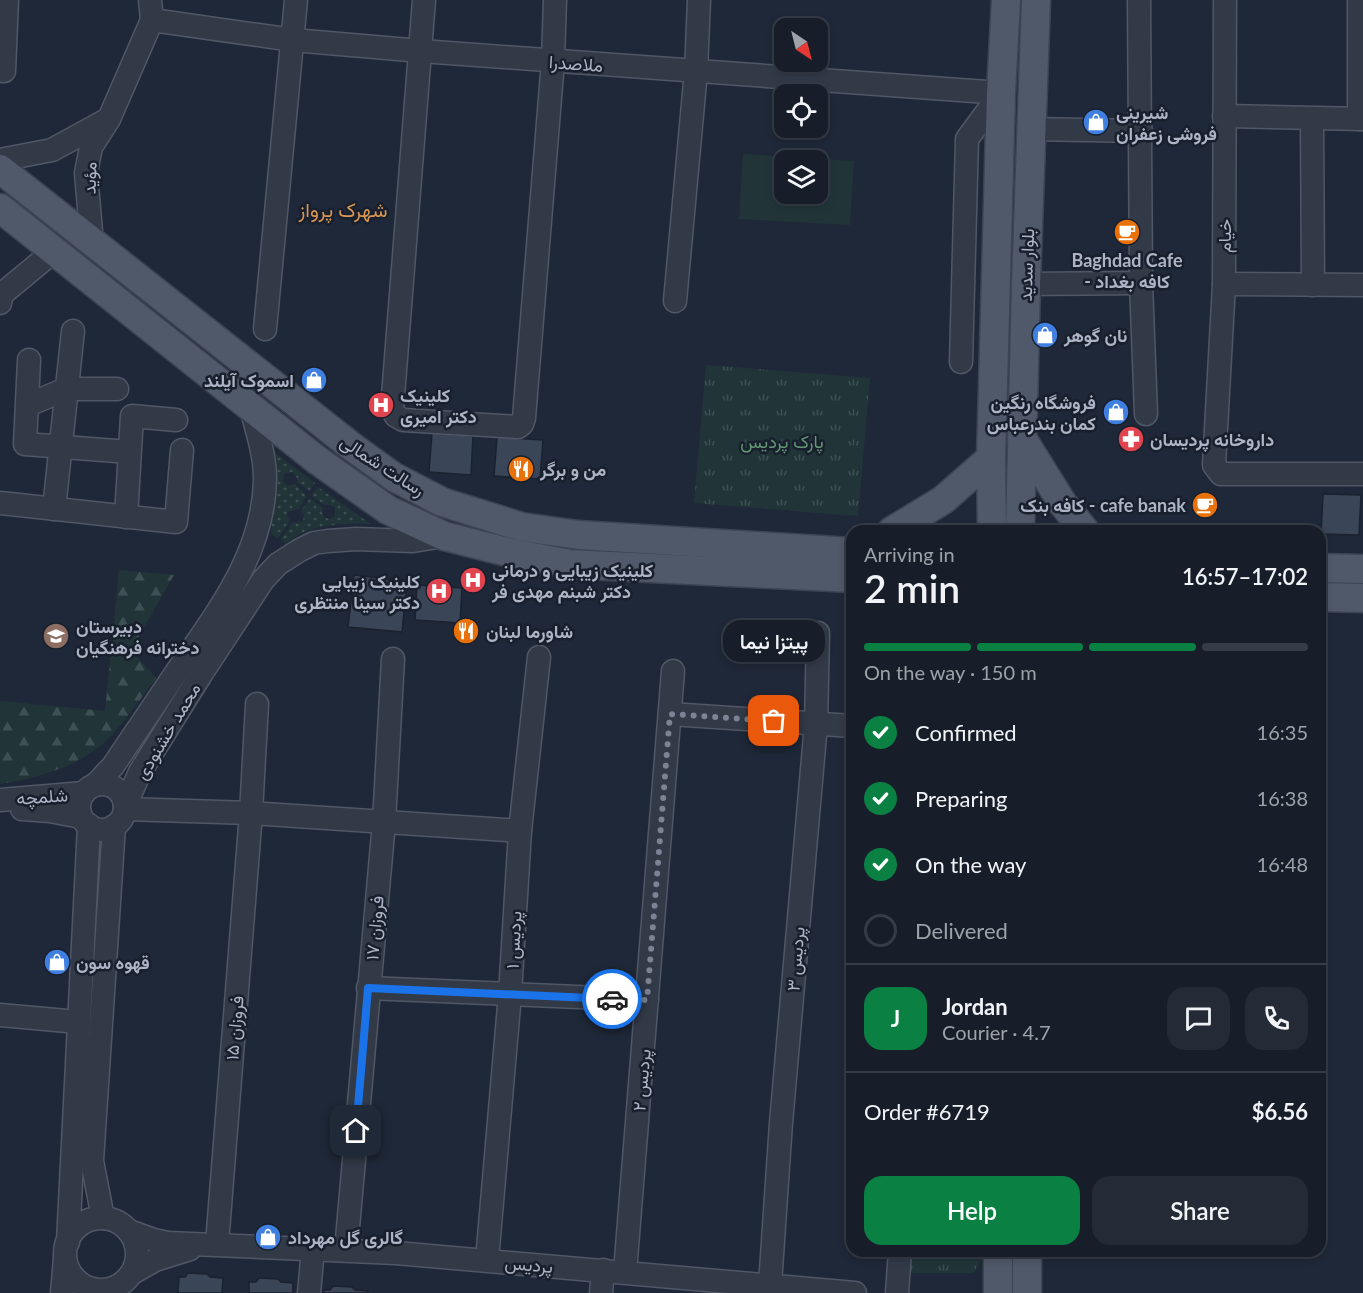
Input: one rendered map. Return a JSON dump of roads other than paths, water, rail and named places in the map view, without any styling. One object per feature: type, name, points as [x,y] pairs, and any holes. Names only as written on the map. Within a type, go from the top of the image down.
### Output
[{"type":"main road","name":"بلوار سدید","points":[[992,525],[991,458],[1001,93],[1006,0]]},
{"type":"main road","name":"بلوار سدید","points":[[1020,525],[1030,129],[1036,0]]},
{"type":"main road","name":"رسالت شمالی","points":[[0,169],[351,446],[394,477],[442,502],[522,527],[579,535],[846,558]]},
{"type":"main road","name":"رسالت شمالی","points":[[0,208],[317,460],[388,510],[444,536],[511,554],[570,564],[846,558]]},
{"type":"main road","points":[[1023,440],[1063,504],[1080,525]]},
{"type":"main road","points":[[902,525],[943,500],[991,458]]},
{"type":"main road","points":[[992,492],[1021,494]]},
{"type":"main road","points":[[1326,568],[1363,569]]},
{"type":"main road","points":[[1326,597],[1363,598]]},
{"type":"main road","points":[[998,1257],[998,1293]]},
{"type":"main road","points":[[1027,1257],[1028,1293]]},
{"type":"street","points":[[4,71],[7,0]]},
{"type":"street","points":[[265,329],[296,0]]},
{"type":"street","points":[[424,0],[392,409],[396,416],[403,420],[518,427],[524,418],[553,61],[555,0]]},
{"type":"street","points":[[675,301],[696,71],[699,0]]},
{"type":"street","points":[[1139,0],[1141,284],[1146,414]]},
{"type":"street","name":"خیام","points":[[1225,0],[1224,284],[1214,465],[1221,474],[1363,474]]},
{"type":"street","points":[[1224,116],[1361,119],[1359,0]]},
{"type":"street","name":"ملاصدرا","points":[[151,10],[293,40],[1001,93]]},
{"type":"street","name":"مؤید","points":[[92,243],[86,173],[91,147],[109,119],[151,10]]},
{"type":"street","points":[[961,362],[967,139],[1001,93]]},
{"type":"street","name":"مؤید","points":[[0,160],[52,150],[109,119]]},
{"type":"street","points":[[1312,119],[1313,285]]},
{"type":"street","points":[[1030,129],[1141,131]]},
{"type":"street","points":[[1,297],[54,251]]},
{"type":"street","points":[[1026,284],[1141,284]]},
{"type":"street","points":[[1224,284],[1363,285]]},
{"type":"street","points":[[962,312],[995,313]]},
{"type":"street","points":[[54,509],[73,331]]},
{"type":"street","points":[[29,360],[25,444],[129,452]]},
{"type":"street","points":[[28,405],[66,388],[117,389]]},
{"type":"street","name":"محمد خشنودی","points":[[89,789],[112,766],[241,575],[252,549],[262,508],[265,480],[262,453],[251,408]]},
{"type":"street","points":[[126,517],[132,416],[176,420]]},
{"type":"street","points":[[0,503],[176,522],[182,450]]},
{"type":"street","name":"محمد خشنودی","points":[[103,1218],[92,1161],[121,814],[140,772],[263,580],[278,564],[314,543],[356,539],[414,542],[444,536]]},
{"type":"street","points":[[252,549],[266,545],[275,551],[278,564]]},
{"type":"street","name":"پردیس ۳","points":[[770,1285],[782,1112],[816,724],[818,633]]},
{"type":"street","name":"پردیس ۱","points":[[487,1260],[510,994],[520,831],[539,657]]},
{"type":"street","name":"فروزان ۱۷","points":[[346,1250],[384,822],[393,658]]},
{"type":"street","name":"پردیس ۲","points":[[601,1293],[614,1271],[647,1000],[673,671]]},
{"type":"street","name":"فروزان ۱۵","points":[[210,1244],[251,813],[257,704]]},
{"type":"street","points":[[670,714],[846,726]]},
{"type":"street","points":[[62,1293],[78,1022],[85,821],[80,800],[89,789],[109,785],[117,789],[123,797],[121,814]]},
{"type":"street","name":"شلمچه","points":[[0,800],[89,789]]},
{"type":"street","points":[[0,807],[50,811],[85,821],[103,830],[121,814],[251,813],[520,831]]},
{"type":"street","points":[[368,988],[647,1000]]},
{"type":"street","points":[[0,1015],[78,1022]]},
{"type":"street","points":[[132,1273],[136,1263],[135,1241],[122,1225],[103,1218],[81,1225],[73,1233],[66,1250],[68,1269],[84,1286],[107,1291],[117,1287],[132,1273],[155,1260],[210,1244]]},
{"type":"street","name":"پردیس","points":[[129,1231],[161,1242],[346,1250],[487,1260],[855,1293]]},
{"type":"street","points":[[309,1293],[312,1249]]},
{"type":"street","points":[[897,1293],[900,1257]]},
{"type":"place","name":"شیرینی فروشی زعفران","points":[[1096,122]]},
{"type":"place","name":"Baghdad Cafe - کافه بغداد","points":[[1127,232]]},
{"type":"place","name":"نان گوهر","points":[[1045,335]]},
{"type":"place","name":"اسموک آیلند","points":[[314,380]]},
{"type":"place","name":"کلینیک دکتر امیری","points":[[381,405]]},
{"type":"place","name":"فروشگاه رنگین کمان بندرعباس","points":[[1116,412]]},
{"type":"place","name":"داروخانه پردیسان","points":[[1131,439]]},
{"type":"place","name":"من و برگر","points":[[521,469]]},
{"type":"place","name":"کافه بنک - cafe banak","points":[[1205,505]]},
{"type":"place","name":"کلینیک زیبایی و درمانی دکتر شبنم مهدی فر","points":[[473,580]]},
{"type":"place","name":"کلینیک زیبایی دکتر سینا منتظری","points":[[439,591]]},
{"type":"place","name":"شاورما لبنان","points":[[466,631]]},
{"type":"place","name":"دبیرستان دخترانه فرهنگیان","points":[[56,636]]},
{"type":"place","name":"پیتزا نیما","points":[[774,721]]},
{"type":"place","name":"قهوه سون","points":[[57,962]]},
{"type":"place","name":"گالری گل مهرداد","points":[[268,1237]]},
{"type":"district","name":"شهرک پرواز","points":[[343,209]]},
{"type":"park label","name":"پارک پردیس","points":[[782,441]]}]
